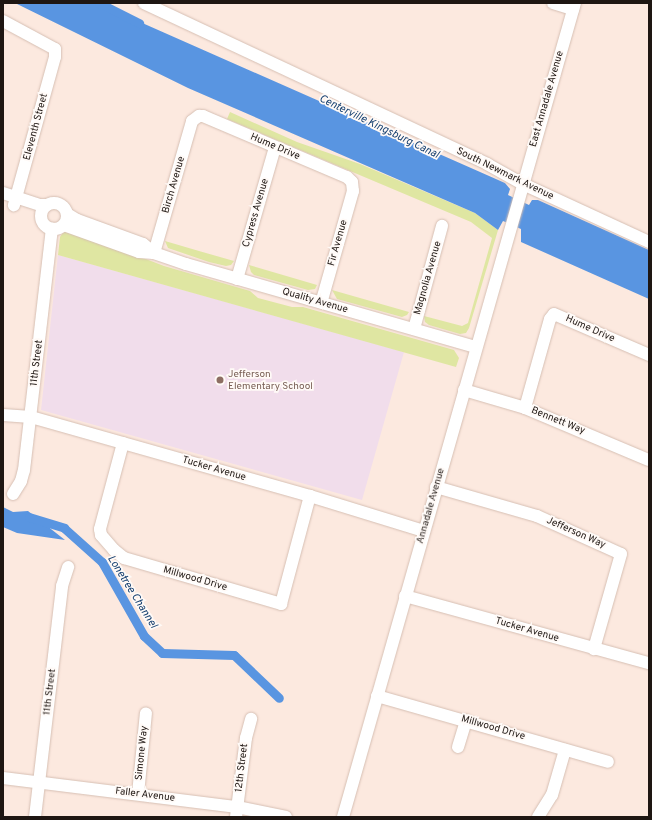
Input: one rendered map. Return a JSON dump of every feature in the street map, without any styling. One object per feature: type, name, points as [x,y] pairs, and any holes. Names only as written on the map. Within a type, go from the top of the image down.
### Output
[{"type":"street","name":"South Newmark Avenue","points":[[144,3],[487,164],[521,190],[649,242]]},
{"type":"street","points":[[553,3],[574,6]]},
{"type":"street","name":"East Annadale Avenue","points":[[521,190],[574,6]]},
{"type":"street","name":"Eleventh Street","points":[[3,21],[55,49],[55,57],[11,201]]},
{"type":"street","name":"Hume Drive","points":[[196,118],[203,116],[347,177],[352,182]]},
{"type":"street","name":"Birch Avenue","points":[[154,253],[192,121],[196,118]]},
{"type":"street","name":"Cypress Avenue","points":[[237,279],[275,147]]},
{"type":"street","name":"Fir Avenue","points":[[321,303],[353,191],[352,182]]},
{"type":"street","name":"Annadale Avenue","points":[[343,817],[521,190]]},
{"type":"street","points":[[3,193],[11,201],[35,212],[41,217],[45,225],[61,222],[61,205],[54,203],[40,205],[11,201]]},
{"type":"street","points":[[41,217],[42,211],[47,205]]},
{"type":"street","name":"Quality Avenue","points":[[61,222],[77,220],[143,244],[154,253],[237,279],[476,347]]},
{"type":"street","name":"11th Street","points":[[13,494],[21,481],[24,470],[61,222]]},
{"type":"street","name":"Magnolia Avenue","points":[[414,329],[442,226]]},
{"type":"street","name":"Hume Drive","points":[[525,408],[550,319],[554,314],[649,355]]},
{"type":"street","name":"Bennett Way","points":[[464,390],[525,408],[649,460]]},
{"type":"street","name":"Tucker Avenue","points":[[3,415],[31,417],[310,496],[424,531]]},
{"type":"street","name":"Millwood Drive","points":[[123,444],[100,529],[101,534],[114,550],[124,558],[281,604],[310,496]]},
{"type":"street","name":"Jefferson Way","points":[[436,487],[537,516],[621,554],[594,649]]},
{"type":"street","name":"11th Street","points":[[35,817],[62,586],[68,567]]},
{"type":"street","name":"Tucker Avenue","points":[[405,596],[649,663]]},
{"type":"street","name":"Millwood Drive","points":[[377,696],[466,720],[608,762]]},
{"type":"street","name":"Simone Way","points":[[138,794],[146,713]]},
{"type":"street","name":"12th Street","points":[[237,812],[246,738],[251,719]]},
{"type":"street","points":[[458,747],[466,720]]},
{"type":"street","points":[[538,817],[552,795],[565,750]]},
{"type":"street","name":"Faller Avenue","points":[[3,778],[138,794],[237,812],[286,817]]},
{"type":"shaded area","name":"Jefferson Elementary School","points":[[58,255],[404,352],[362,500],[41,410]]},
{"type":"green space","points":[[230,112],[297,142],[360,164],[475,213],[498,230],[469,328],[466,333],[460,334],[429,325],[425,322],[424,316],[462,326],[468,323],[492,238],[471,222],[227,119]]},
{"type":"green space","points":[[64,231],[73,231],[164,266],[250,291],[258,298],[292,307],[303,307],[454,350],[459,358],[456,367],[58,255],[60,237]]},
{"type":"green space","points":[[165,241],[234,261],[231,265],[226,266],[209,262],[168,248]]},
{"type":"green space","points":[[249,265],[317,285],[315,289],[308,290],[254,275],[251,272]]},
{"type":"green space","points":[[332,290],[409,312],[407,315],[402,317],[337,299]]},
{"type":"water","points":[[15,3],[97,3],[505,183],[510,189],[508,195],[529,205],[532,200],[538,200],[649,250],[649,299],[521,242],[521,229],[503,221],[498,230],[475,213],[188,88]]},
{"type":"water","points":[[3,507],[13,512],[28,511],[65,540],[17,533],[3,527]]},
{"type":"waterway","name":"Centerville Kingsburg Canal","points":[[99,3],[139,23]]},
{"type":"waterway","name":"Lonetree Channel","points":[[29,517],[64,528],[102,562],[144,636],[162,653],[234,655],[279,698]]},
{"type":"place","name":"Jefferson Elementary School","points":[[220,380]]}]
